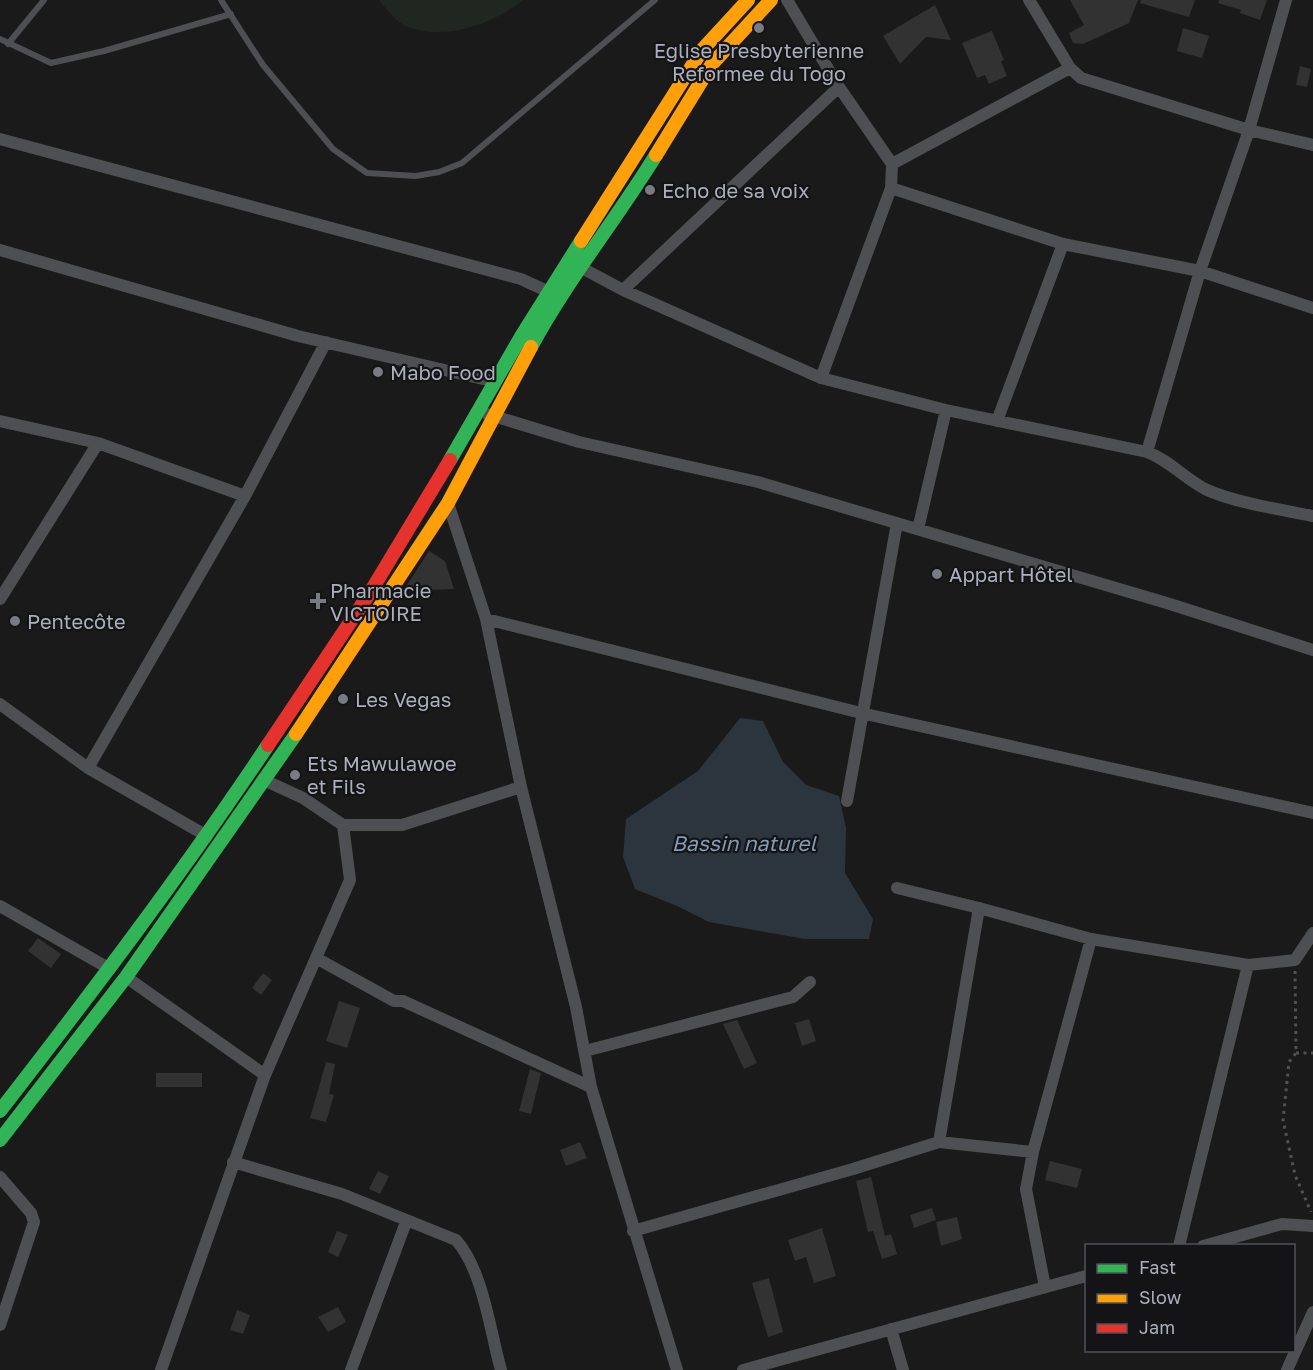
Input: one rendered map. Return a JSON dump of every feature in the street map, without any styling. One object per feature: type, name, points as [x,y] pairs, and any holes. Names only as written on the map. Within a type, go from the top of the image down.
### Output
[{"type":"main road","points":[[0,1111],[110,969],[207,836],[371,591],[549,292],[702,50],[748,0]]},
{"type":"main road","points":[[0,1140],[126,976],[266,781],[448,503],[534,341],[580,267],[620,213],[712,64],[771,0]]},
{"type":"street","points":[[787,0],[839,87],[892,164],[891,188],[821,378]]},
{"type":"street","points":[[1029,0],[1070,69],[1082,78],[1249,130],[1313,145]]},
{"type":"street","points":[[1147,452],[1200,271],[1249,130],[1286,0]]},
{"type":"street","points":[[892,164],[1070,69]]},
{"type":"street","points":[[623,290],[839,87]]},
{"type":"street","points":[[0,139],[521,279],[549,292]]},
{"type":"street","points":[[891,188],[1063,244],[1200,271],[1313,308]]},
{"type":"street","points":[[997,421],[1063,244]]},
{"type":"street","points":[[0,250],[298,336],[496,382]]},
{"type":"street","points":[[580,267],[623,290],[821,378],[946,410],[1147,452],[1163,458],[1188,479],[1208,490],[1313,516]]},
{"type":"street","points":[[88,768],[245,496],[326,342]]},
{"type":"street","points":[[918,529],[946,410]]},
{"type":"street","points":[[480,411],[579,442],[758,482],[1170,604],[1313,650]]},
{"type":"street","points":[[0,421],[98,443],[245,496]]},
{"type":"street","points":[[0,599],[98,443]]},
{"type":"street","points":[[448,503],[486,619],[521,787],[585,1051],[591,1087],[677,1370]]},
{"type":"street","points":[[847,801],[897,523]]},
{"type":"street","points":[[486,619],[861,713],[1313,813]]},
{"type":"street","points":[[0,704],[88,768],[207,836]]},
{"type":"street","points":[[266,781],[303,798],[343,825],[402,825],[521,787]]},
{"type":"street","points":[[161,1370],[265,1075],[350,879],[343,825]]},
{"type":"street","points":[[897,888],[1090,939],[1248,965],[1295,960],[1313,933]]},
{"type":"street","points":[[0,906],[110,969]]},
{"type":"street","points":[[939,1142],[979,908]]},
{"type":"street","points":[[1045,1287],[1026,1189],[1033,1152],[1090,939]]},
{"type":"street","points":[[316,958],[394,1001],[403,1001],[591,1087]]},
{"type":"street","points":[[1179,1244],[1248,965]]},
{"type":"street","points":[[126,976],[265,1075]]},
{"type":"street","points":[[585,1051],[793,997],[810,982]]},
{"type":"street","points":[[633,1231],[853,1169],[939,1142],[1033,1152]]},
{"type":"street","points":[[233,1162],[342,1194],[406,1222],[456,1240],[466,1252],[474,1269],[501,1370]]},
{"type":"street","points":[[0,1178],[31,1213],[34,1222],[0,1325]]},
{"type":"street","points":[[351,1370],[406,1222]]},
{"type":"street","points":[[1207,1244],[1282,1224],[1313,1226]]},
{"type":"street","points":[[743,1370],[1085,1276]]},
{"type":"street","points":[[1287,1370],[1313,1312]]},
{"type":"street","points":[[891,1329],[903,1370]]},
{"type":"lane","points":[[8,44],[44,0]]},
{"type":"lane","points":[[221,0],[263,65],[333,149],[368,173],[416,176],[439,172],[462,163],[655,0]]},
{"type":"lane","points":[[0,39],[51,63],[104,51],[231,14]]},
{"type":"path","points":[[1295,960],[1296,1053],[1289,1062],[1283,1120],[1295,1175],[1313,1217]]},
{"type":"path","points":[[1296,1053],[1313,1053]]},
{"type":"shaded area","points":[[379,0],[523,0],[511,9],[483,23],[451,31],[435,32],[402,24]]},
{"type":"water","name":"Bassin naturel","points":[[740,718],[763,721],[783,762],[806,785],[839,796],[846,828],[845,873],[873,919],[869,939],[805,939],[709,922],[635,889],[623,857],[626,819],[698,771]]},
{"type":"building","points":[[1070,0],[1138,0],[1129,23],[1083,44],[1073,43],[1069,33],[1084,25]]},
{"type":"building","points":[[1141,0],[1195,0],[1189,17],[1140,3]]},
{"type":"building","points":[[1219,0],[1267,0],[1260,20],[1240,13],[1241,10],[1218,3]]},
{"type":"building","points":[[935,5],[951,40],[926,37],[900,64],[883,36]]},
{"type":"building","points":[[1183,28],[1209,36],[1202,58],[1177,51]]},
{"type":"building","points":[[992,31],[1004,60],[1001,61],[1007,76],[989,84],[985,75],[977,78],[962,43]]},
{"type":"building","points":[[1300,66],[1311,69],[1307,87],[1296,85]]},
{"type":"building","points":[[429,551],[445,561],[454,589],[403,591]]},
{"type":"building","points":[[38,938],[61,954],[51,968],[28,951]]},
{"type":"building","points":[[263,973],[272,980],[261,995],[252,988]]},
{"type":"building","points":[[339,1001],[360,1008],[347,1048],[326,1041]]},
{"type":"building","points":[[809,1019],[816,1041],[802,1046],[795,1023]]},
{"type":"building","points":[[737,1020],[757,1063],[744,1069],[723,1024]]},
{"type":"building","points":[[326,1062],[335,1064],[329,1094],[334,1095],[326,1122],[310,1118]]},
{"type":"building","points":[[530,1069],[541,1073],[531,1114],[519,1111]]},
{"type":"building","points":[[156,1073],[202,1073],[202,1087],[156,1087]]},
{"type":"building","points":[[580,1142],[587,1158],[566,1166],[560,1150]]},
{"type":"building","points":[[1050,1161],[1082,1169],[1077,1188],[1045,1180]]},
{"type":"building","points":[[378,1171],[389,1176],[380,1194],[369,1189]]},
{"type":"building","points":[[871,1177],[885,1236],[891,1234],[897,1254],[882,1259],[873,1231],[868,1232],[856,1181]]},
{"type":"building","points":[[932,1208],[936,1220],[914,1228],[910,1215]]},
{"type":"building","points":[[957,1217],[962,1239],[941,1246],[936,1222]]},
{"type":"building","points":[[822,1228],[836,1276],[814,1283],[806,1257],[795,1261],[788,1240]]},
{"type":"building","points":[[337,1231],[348,1235],[338,1257],[328,1252]]},
{"type":"building","points":[[769,1278],[783,1332],[768,1337],[752,1283]]},
{"type":"building","points":[[338,1307],[346,1322],[328,1332],[318,1317]]},
{"type":"building","points":[[237,1310],[250,1315],[243,1334],[230,1330]]},
{"type":"traffic: fast","points":[[531,347],[560,298],[656,155]]},
{"type":"traffic: fast","points":[[450,460],[522,335],[581,241]]},
{"type":"traffic: fast","points":[[0,1140],[126,977],[296,734]]},
{"type":"traffic: fast","points":[[0,1111],[137,930],[268,745]]},
{"type":"traffic: slow","points":[[581,241],[702,50],[748,0]]},
{"type":"traffic: slow","points":[[656,155],[712,64],[771,0]]},
{"type":"traffic: slow","points":[[296,734],[448,503],[531,347]]},
{"type":"traffic: jam","points":[[268,745],[371,591],[450,460]]},
{"type":"place","name":"Eglise Presbyterienne Reformee du Togo","points":[[759,28]]},
{"type":"place","name":"Echo de sa voix","points":[[650,190]]},
{"type":"place","name":"Mabo Food","points":[[378,372]]},
{"type":"place","name":"Appart Hôtel","points":[[937,574]]},
{"type":"place","name":"Pharmacie VICTOIRE","points":[[318,601]]},
{"type":"place","name":"Pentecôte","points":[[15,621]]},
{"type":"place","name":"Les Vegas","points":[[343,699]]},
{"type":"place","name":"Ets Mawulawoe et Fils","points":[[295,775]]}]
